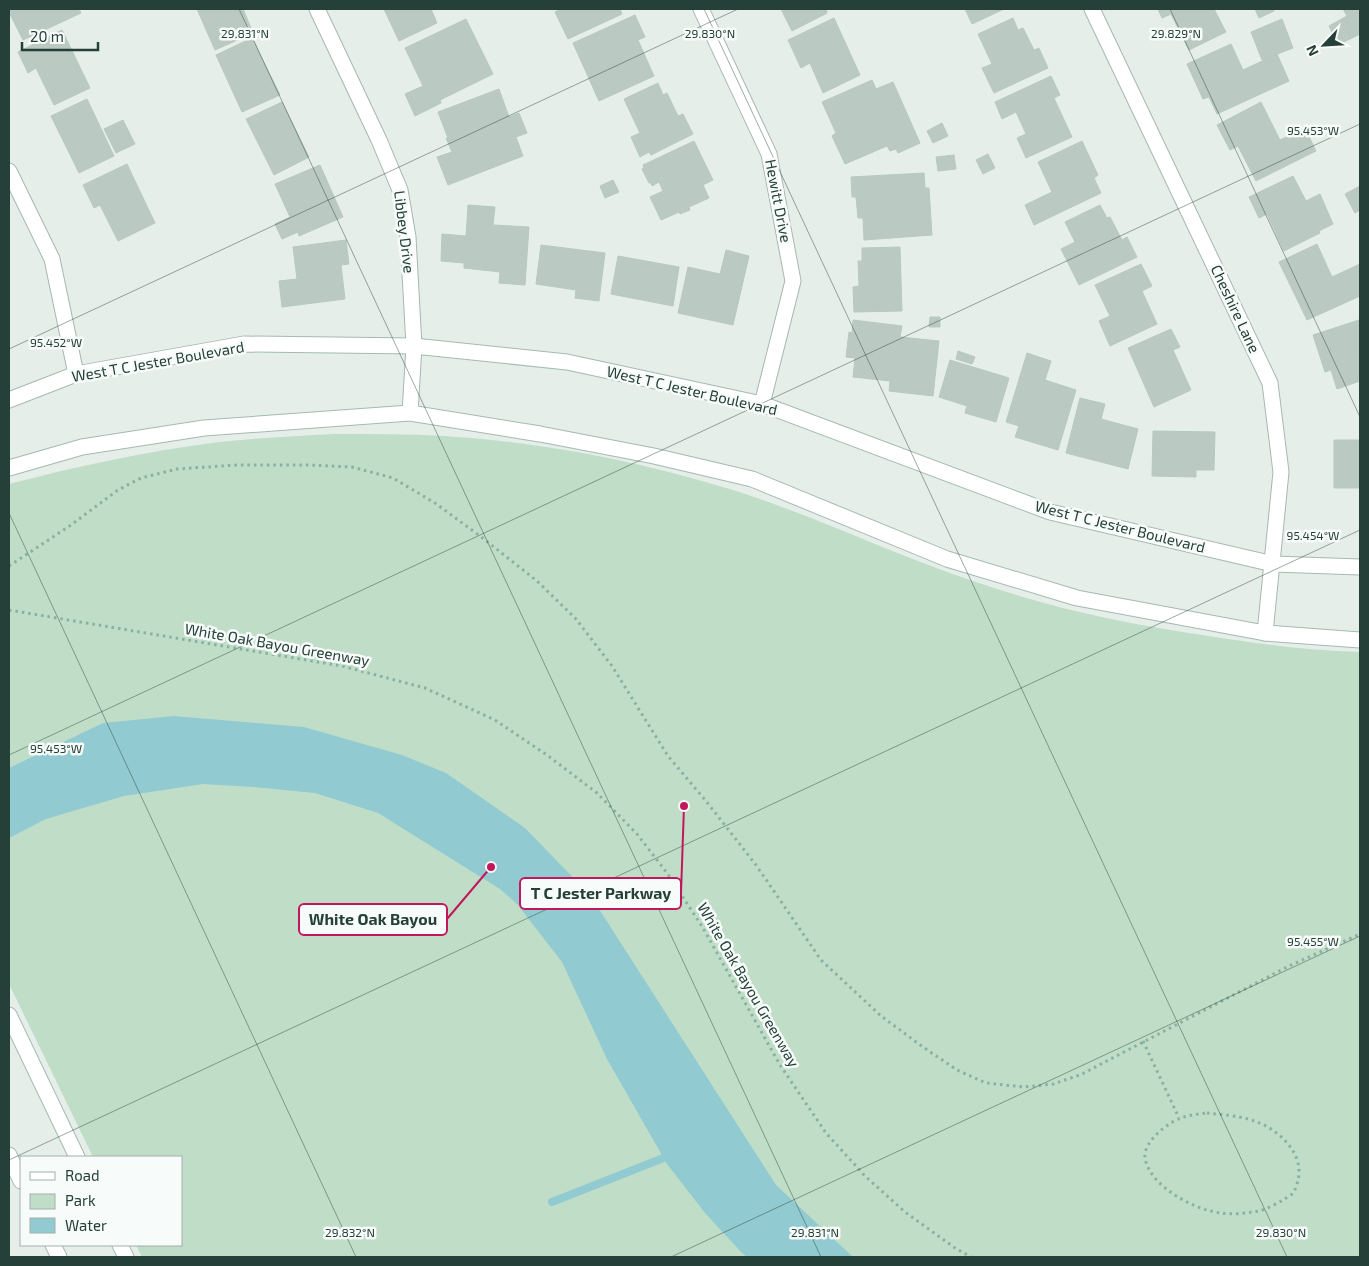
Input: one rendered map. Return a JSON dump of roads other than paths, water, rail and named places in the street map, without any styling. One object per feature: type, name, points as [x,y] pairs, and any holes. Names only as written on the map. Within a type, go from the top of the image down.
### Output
[{"type":"main road","name":"Libbey Drive","points":[[317,9],[379,140],[400,190],[408,238],[414,346],[410,413]]},
{"type":"main road","name":"Hewitt Drive","points":[[701,9],[769,154],[793,281],[762,404]]},
{"type":"main road","name":"Cheshire Lane","points":[[1092,9],[1270,383],[1281,472],[1265,632]]},
{"type":"main road","points":[[9,171],[52,260],[76,374]]},
{"type":"main road","name":"West T C Jester Boulevard","points":[[9,400],[76,374],[244,344],[414,346],[567,362],[762,404],[1050,512],[1273,564],[1360,567]]},
{"type":"main road","points":[[9,468],[82,447],[204,428],[410,413],[540,434],[654,456],[752,479],[947,559],[1077,598],[1265,632],[1360,640]]},
{"type":"main road","points":[[9,1015],[76,1156]]},
{"type":"main road","points":[[9,1156],[20,1179]]},
{"type":"main road","points":[[53,1246],[59,1257]]},
{"type":"water","points":[[174,716],[304,727],[402,755],[446,773],[525,828],[590,895],[776,1185],[853,1257],[747,1257],[741,1252],[705,1213],[667,1164],[607,1059],[562,962],[517,904],[500,889],[378,813],[315,793],[203,784],[124,796],[46,819],[9,838],[9,768],[103,723]]},
{"type":"waterway","points":[[552,1202],[671,1155]]},
{"type":"place","name":"T C Jester Parkway","points":[[684,806]]},
{"type":"place","name":"White Oak Bayou","points":[[491,867]]}]
